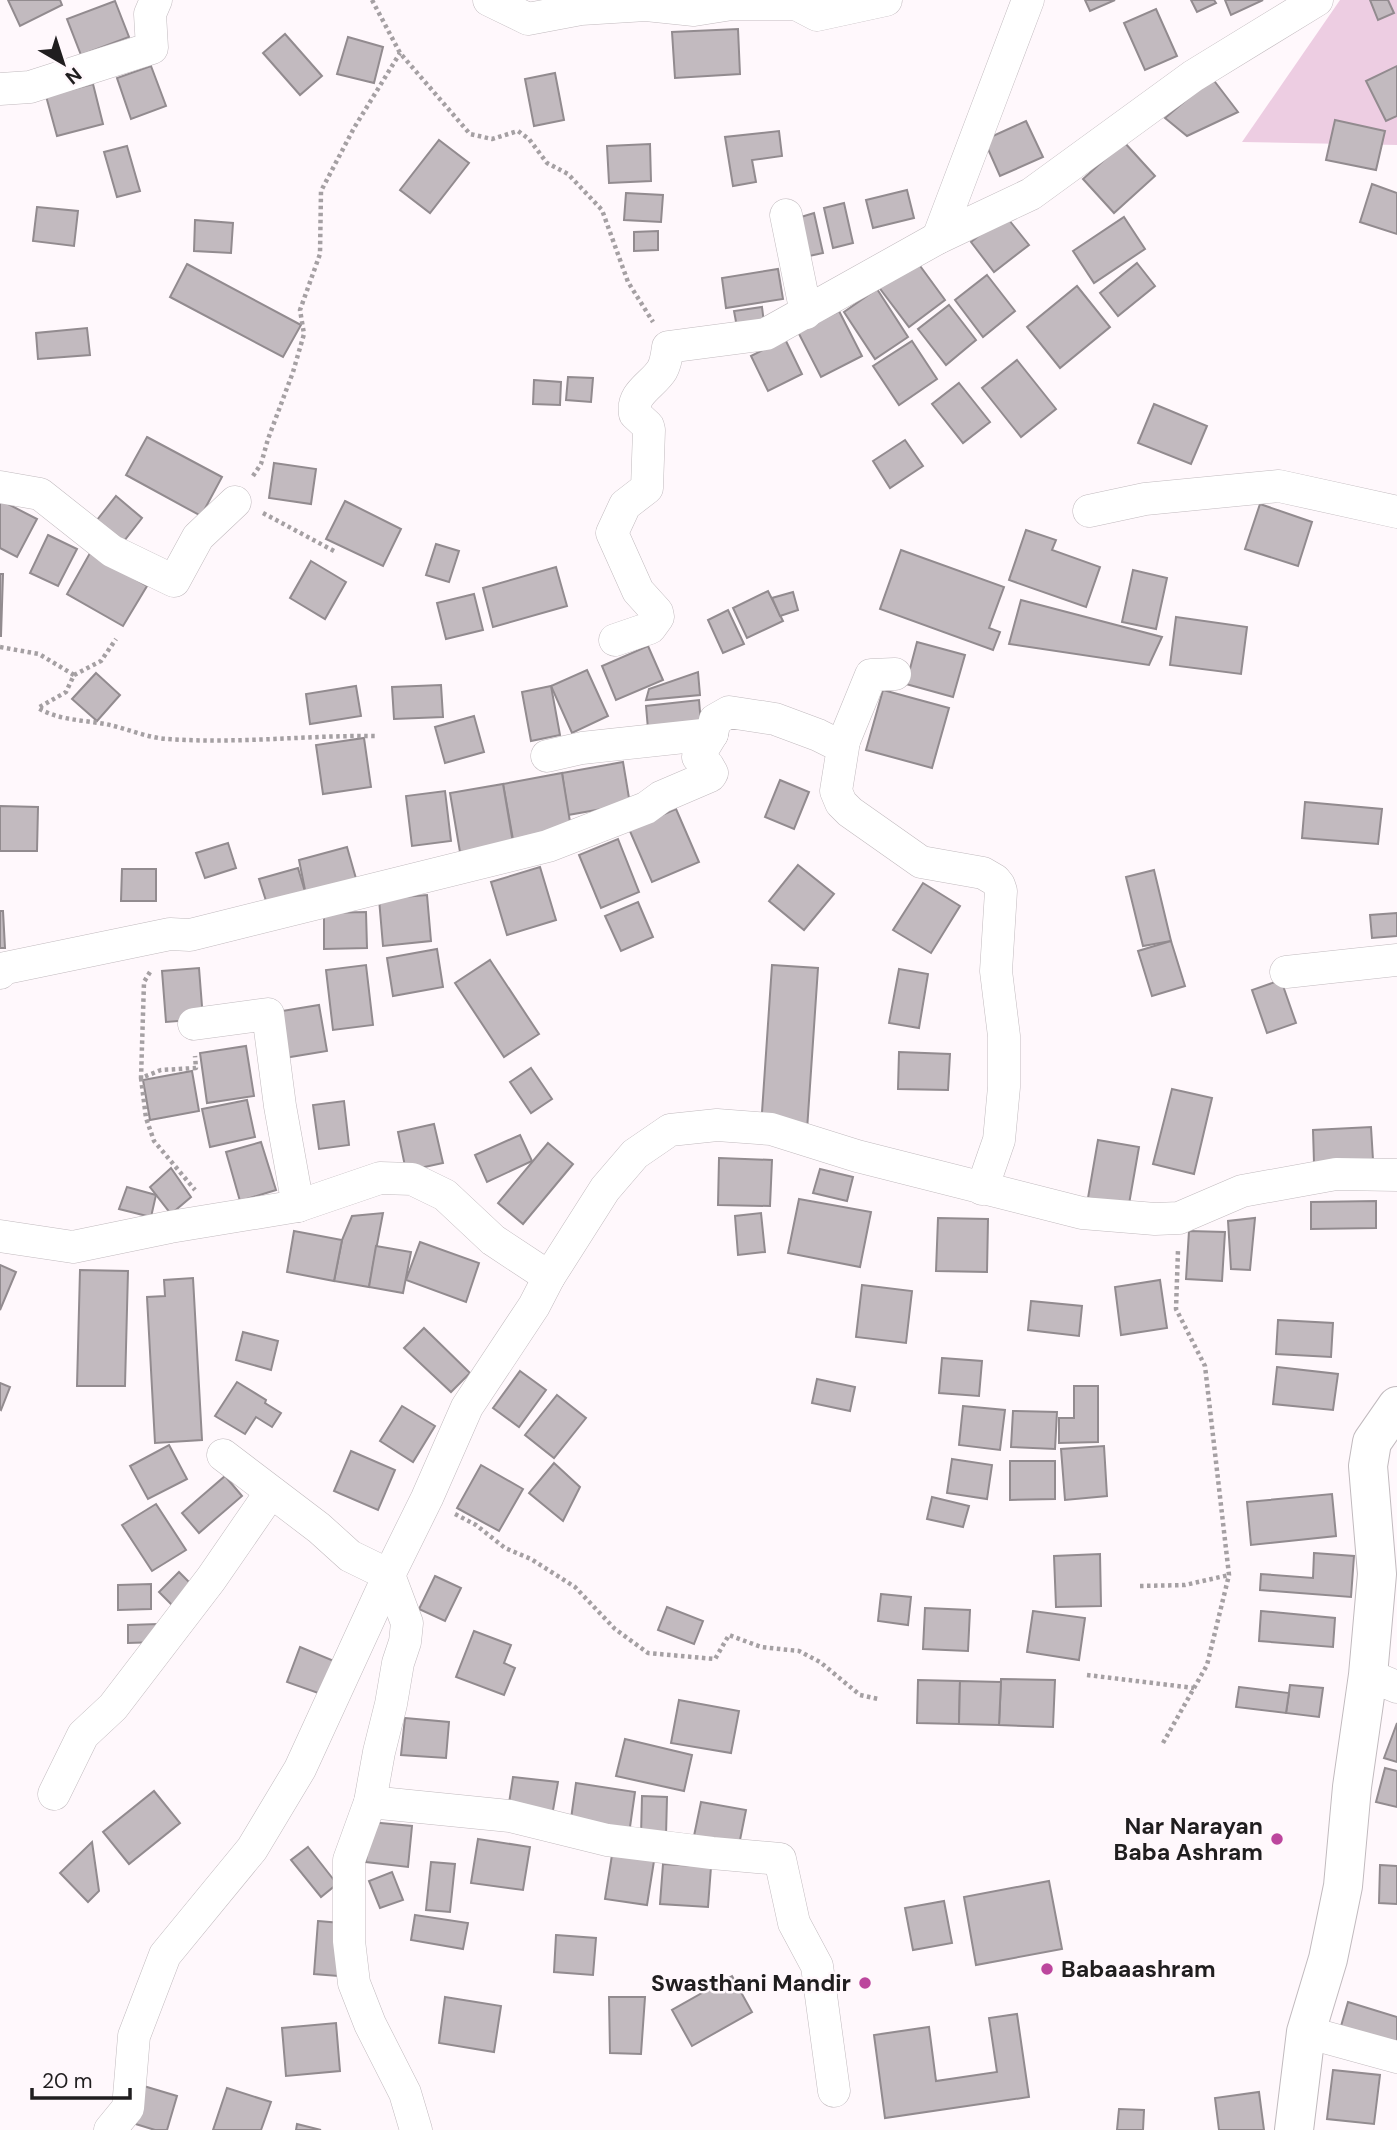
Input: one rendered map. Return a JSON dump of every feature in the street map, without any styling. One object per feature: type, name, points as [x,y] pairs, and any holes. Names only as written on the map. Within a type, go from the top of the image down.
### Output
[{"type":"street","points":[[0,89],[30,87],[152,48],[150,14],[156,0]]},
{"type":"street","points":[[489,0],[528,19],[581,9],[646,5],[694,10],[732,4],[796,4],[817,15],[886,0]]},
{"type":"street","points":[[938,239],[1028,0]]},
{"type":"street","points":[[615,640],[650,628],[658,617],[657,612],[638,591],[612,533],[625,505],[647,488],[649,430],[635,414],[635,405],[638,395],[663,369],[668,346],[766,334],[938,239],[1031,194],[1194,76],[1317,0]]},
{"type":"street","points":[[786,215],[806,313]]},
{"type":"street","points":[[1089,510],[1144,499],[1279,486],[1397,512]]},
{"type":"street","points":[[0,487],[40,494],[112,551],[174,581],[198,537],[235,502]]},
{"type":"street","points":[[895,674],[871,675],[844,741],[836,791],[841,803],[850,812],[921,862],[983,873],[999,885],[1001,891],[996,971],[1004,1036],[1003,1087],[999,1140],[982,1189]]},
{"type":"street","points":[[0,973],[1,969],[170,934],[190,935],[548,846],[646,808],[661,797],[710,776],[712,774],[708,766],[698,757],[712,734],[715,720],[729,712],[775,719],[834,743],[844,741]]},
{"type":"street","points":[[547,756],[582,748],[712,734]]},
{"type":"street","points":[[1286,972],[1397,960]]},
{"type":"street","points":[[194,1024],[268,1014],[280,1106],[298,1206]]},
{"type":"street","points":[[110,2130],[128,2108],[134,2036],[165,1955],[252,1849],[300,1769],[467,1407],[534,1306],[549,1277],[605,1189],[635,1154],[670,1130],[717,1125],[771,1129],[857,1156],[1082,1213],[1155,1219],[1178,1218],[1242,1191],[1336,1174],[1397,1175]]},
{"type":"street","points":[[0,1236],[73,1247],[298,1206],[380,1178],[412,1179],[445,1195],[493,1240],[549,1277]]},
{"type":"street","points":[[1294,2130],[1306,2032],[1328,1959],[1343,1886],[1352,1787],[1382,1681],[1368,1466],[1372,1442],[1397,1406]]},
{"type":"street","points":[[222,1455],[319,1528],[350,1556],[389,1575],[407,1623],[370,1802],[349,1860],[351,1962],[354,1983],[370,2024],[405,2093],[416,2130]]},
{"type":"street","points":[[54,1794],[83,1735],[113,1707],[211,1578],[271,1492]]},
{"type":"street","points":[[370,1802],[510,1816],[607,1840],[780,1859],[794,1923],[817,1966],[834,2091]]},
{"type":"street","points":[[1306,2032],[1397,2057]]},
{"type":"path","points":[[372,0],[400,53],[470,134],[492,139],[518,131],[529,139],[547,163],[568,174],[602,210],[628,282],[668,346]]},
{"type":"path","points":[[334,551],[266,514],[235,502],[261,464],[304,334],[300,310],[320,254],[321,191],[354,128],[400,53]]},
{"type":"path","points":[[116,639],[101,662],[74,676],[66,692],[38,708],[51,715],[165,739],[378,736]]},
{"type":"path","points":[[0,647],[39,654],[74,676]]},
{"type":"path","points":[[141,1078],[146,1118],[154,1141],[195,1190],[204,1221]]},
{"type":"path","points":[[1163,1743],[1207,1665],[1229,1575],[1205,1366],[1176,1309],[1178,1218]]},
{"type":"path","points":[[427,1498],[476,1525],[505,1548],[531,1559],[575,1587],[615,1629],[648,1653],[715,1659],[729,1635],[761,1647],[799,1651],[820,1662],[860,1695],[878,1699]]},
{"type":"path","points":[[1140,1586],[1185,1585],[1229,1575]]},
{"type":"path","points":[[1087,1675],[1194,1688]]},
{"type":"shaded area","points":[[1340,0],[1397,0],[1397,145],[1242,142]]},
{"type":"building","points":[[8,0],[60,0],[62,5],[20,26]]},
{"type":"building","points":[[1085,0],[1115,0],[1090,11]]},
{"type":"building","points":[[1191,0],[1214,0],[1216,3],[1197,12]]},
{"type":"building","points":[[1225,0],[1263,0],[1231,15]]},
{"type":"building","points":[[1370,0],[1388,0],[1394,13],[1378,20]]},
{"type":"building","points":[[115,1],[129,37],[81,55],[67,19]]},
{"type":"building","points":[[1156,9],[1177,56],[1145,70],[1124,23]]},
{"type":"building","points":[[738,29],[740,74],[675,78],[672,32]]},
{"type":"building","points":[[285,34],[322,76],[300,95],[263,53]]},
{"type":"building","points":[[348,37],[383,47],[374,83],[337,74]]},
{"type":"building","points":[[151,66],[166,106],[131,119],[117,78]]},
{"type":"building","points":[[1397,66],[1397,116],[1386,121],[1366,81]]},
{"type":"building","points":[[555,73],[564,120],[534,126],[525,79]]},
{"type":"building","points":[[1212,78],[1238,112],[1187,136],[1165,118]]},
{"type":"building","points":[[93,84],[103,124],[57,136],[46,96]]},
{"type":"building","points":[[1335,120],[1385,131],[1376,170],[1326,160]]},
{"type":"building","points":[[1026,121],[1043,157],[1000,176],[984,140]]},
{"type":"building","points":[[779,131],[782,156],[752,160],[756,182],[733,186],[725,137]]},
{"type":"building","points":[[439,140],[469,163],[430,213],[400,190]]},
{"type":"building","points":[[1124,142],[1155,176],[1114,213],[1083,179]]},
{"type":"building","points":[[650,144],[651,181],[609,183],[607,146]]},
{"type":"building","points":[[127,146],[140,191],[117,197],[104,152]]},
{"type":"building","points":[[1372,184],[1397,193],[1397,234],[1360,222]]},
{"type":"building","points":[[907,190],[914,218],[873,228],[866,200]]},
{"type":"building","points":[[626,193],[663,195],[661,222],[624,220]]},
{"type":"building","points":[[844,203],[853,243],[833,248],[824,208]]},
{"type":"building","points":[[37,207],[78,211],[74,246],[33,241]]},
{"type":"building","points":[[814,213],[823,253],[809,256],[801,217]]},
{"type":"building","points":[[1005,215],[1029,245],[994,272],[971,242]]},
{"type":"building","points":[[1124,217],[1145,249],[1094,283],[1073,251]]},
{"type":"building","points":[[195,220],[233,223],[231,253],[194,251]]},
{"type":"building","points":[[658,231],[658,250],[634,251],[634,232]]},
{"type":"building","points":[[915,259],[945,300],[909,327],[878,286]]},
{"type":"building","points":[[1137,263],[1155,286],[1118,316],[1100,293]]},
{"type":"building","points":[[187,264],[301,325],[283,357],[170,297]]},
{"type":"building","points":[[778,269],[783,299],[726,308],[722,278]]},
{"type":"building","points":[[987,275],[1015,311],[983,337],[955,300]]},
{"type":"building","points":[[1077,286],[1110,327],[1060,368],[1027,327]]},
{"type":"building","points":[[877,289],[908,337],[875,359],[844,312]]},
{"type":"building","points":[[949,305],[976,340],[946,365],[918,329]]},
{"type":"building","points":[[762,307],[764,323],[737,327],[734,311]]},
{"type":"building","points":[[839,311],[862,356],[821,377],[798,332]]},
{"type":"building","points":[[87,328],[90,355],[38,359],[36,333]]},
{"type":"building","points":[[785,339],[802,374],[768,391],[751,356]]},
{"type":"building","points":[[912,341],[937,379],[899,405],[873,366]]},
{"type":"building","points":[[1017,360],[1056,409],[1021,437],[982,388]]},
{"type":"building","points":[[568,377],[593,378],[591,402],[566,400]]},
{"type":"building","points":[[534,380],[561,382],[560,405],[533,404]]},
{"type":"building","points":[[959,383],[990,422],[963,443],[932,404]]},
{"type":"building","points":[[1154,404],[1207,426],[1191,464],[1138,443]]},
{"type":"building","points":[[147,437],[222,477],[201,516],[126,475]]},
{"type":"building","points":[[905,440],[923,466],[890,488],[873,461]]},
{"type":"building","points":[[274,463],[316,469],[311,504],[269,498]]},
{"type":"building","points":[[116,496],[142,518],[124,541],[97,520]]},
{"type":"building","points":[[0,500],[37,519],[17,557],[0,548]]},
{"type":"building","points":[[345,501],[401,529],[383,566],[326,539]]},
{"type":"building","points":[[1260,504],[1312,522],[1298,566],[1245,549]]},
{"type":"building","points":[[1026,530],[1056,540],[1052,550],[1100,567],[1086,607],[1009,580]]},
{"type":"building","points":[[48,535],[77,549],[58,586],[30,573]]},
{"type":"building","points":[[436,544],[459,551],[449,582],[426,575]]},
{"type":"building","points":[[901,550],[1004,587],[989,628],[1000,632],[993,650],[880,609]]},
{"type":"building","points":[[90,553],[147,586],[123,626],[67,594]]},
{"type":"building","points":[[311,561],[346,582],[325,619],[290,598]]},
{"type":"building","points":[[556,567],[567,606],[493,627],[483,588]]},
{"type":"building","points":[[1133,570],[1167,578],[1156,629],[1122,622]]},
{"type":"building","points":[[0,574],[3,574],[1,636],[0,636]]},
{"type":"building","points":[[768,591],[783,621],[747,638],[733,608]]},
{"type":"building","points":[[793,592],[798,610],[780,616],[772,598]]},
{"type":"building","points":[[474,594],[483,630],[446,639],[437,603]]},
{"type":"building","points":[[1021,600],[1162,637],[1149,665],[1009,644]]},
{"type":"building","points":[[728,610],[744,644],[723,653],[708,620]]},
{"type":"building","points":[[1176,617],[1247,627],[1241,674],[1170,665]]},
{"type":"building","points":[[917,642],[965,655],[953,697],[906,684]]},
{"type":"building","points":[[648,646],[663,680],[616,700],[602,666]]},
{"type":"building","points":[[587,670],[608,716],[572,733],[551,686]]},
{"type":"building","points":[[698,672],[700,695],[646,700],[649,689]]},
{"type":"building","points":[[96,673],[120,695],[97,721],[72,699]]},
{"type":"building","points":[[441,685],[443,717],[394,719],[392,687]]},
{"type":"building","points":[[356,686],[361,716],[310,724],[306,694]]},
{"type":"building","points":[[551,686],[560,735],[531,741],[522,692]]},
{"type":"building","points":[[883,690],[949,708],[932,768],[866,750]]},
{"type":"building","points":[[699,700],[701,724],[648,729],[646,706]]},
{"type":"building","points":[[474,716],[484,752],[445,763],[435,727]]},
{"type":"building","points":[[364,738],[371,787],[323,794],[316,745]]},
{"type":"building","points":[[623,762],[630,804],[568,815],[562,773]]},
{"type":"building","points":[[562,773],[572,834],[514,845],[503,784]]},
{"type":"building","points":[[780,780],[809,792],[794,829],[765,817]]},
{"type":"building","points":[[503,784],[513,843],[460,852],[450,793]]},
{"type":"building","points":[[445,791],[451,841],[412,846],[406,796]]},
{"type":"building","points":[[1305,802],[1382,809],[1378,844],[1302,838]]},
{"type":"building","points":[[0,806],[38,807],[37,851],[0,851]]},
{"type":"building","points":[[676,809],[699,862],[652,882],[629,829]]},
{"type":"building","points":[[618,839],[639,892],[601,908],[579,855]]},
{"type":"building","points":[[228,843],[236,868],[205,878],[196,853]]},
{"type":"building","points":[[347,847],[357,882],[306,895],[299,860]]},
{"type":"building","points":[[798,865],[834,894],[804,930],[769,901]]},
{"type":"building","points":[[540,867],[556,920],[507,935],[491,882]]},
{"type":"building","points":[[298,868],[306,895],[268,907],[259,879]]},
{"type":"building","points":[[122,869],[156,869],[156,901],[121,901]]},
{"type":"building","points":[[1154,870],[1171,941],[1143,946],[1126,877]]},
{"type":"building","points":[[923,883],[960,906],[931,953],[893,930]]},
{"type":"building","points":[[427,895],[431,941],[383,946],[379,899]]},
{"type":"building","points":[[638,902],[653,937],[621,951],[605,916]]},
{"type":"building","points":[[0,911],[3,911],[5,948],[0,948]]},
{"type":"building","points":[[366,912],[367,948],[324,949],[324,913]]},
{"type":"building","points":[[1397,913],[1397,936],[1372,938],[1370,915]]},
{"type":"building","points":[[1171,941],[1185,986],[1152,996],[1138,951]]},
{"type":"building","points":[[437,949],[443,987],[393,996],[387,958]]},
{"type":"building","points":[[490,960],[539,1034],[504,1057],[455,983]]},
{"type":"building","points":[[366,965],[373,1025],[333,1030],[326,970]]},
{"type":"building","points":[[772,965],[818,968],[807,1130],[761,1127]]},
{"type":"building","points":[[199,968],[203,1019],[166,1022],[162,971]]},
{"type":"building","points":[[899,969],[928,974],[919,1028],[889,1023]]},
{"type":"building","points":[[1281,980],[1296,1023],[1267,1033],[1252,990]]},
{"type":"building","points":[[319,1005],[327,1051],[278,1059],[270,1013]]},
{"type":"building","points":[[246,1046],[254,1096],[207,1103],[200,1053]]},
{"type":"building","points":[[899,1052],[950,1054],[948,1090],[898,1089]]},
{"type":"building","points":[[531,1068],[552,1099],[531,1113],[510,1082]]},
{"type":"building","points":[[192,1071],[199,1111],[150,1120],[143,1080]]},
{"type":"building","points":[[1172,1089],[1212,1098],[1194,1174],[1153,1164]]},
{"type":"building","points":[[247,1100],[255,1137],[210,1147],[202,1109]]},
{"type":"building","points":[[344,1101],[349,1145],[319,1149],[313,1105]]},
{"type":"building","points":[[434,1124],[443,1163],[406,1171],[398,1132]]},
{"type":"building","points":[[1371,1127],[1373,1160],[1314,1163],[1313,1130]]},
{"type":"building","points":[[520,1135],[532,1161],[487,1182],[475,1155]]},
{"type":"building","points":[[1098,1140],[1139,1147],[1129,1204],[1088,1198]]},
{"type":"building","points":[[261,1142],[276,1190],[240,1201],[226,1152]]},
{"type":"building","points":[[548,1143],[573,1164],[523,1224],[498,1203]]},
{"type":"building","points":[[719,1158],[772,1160],[770,1206],[718,1205]]},
{"type":"building","points":[[171,1168],[191,1197],[171,1214],[150,1187]]},
{"type":"building","points":[[820,1169],[853,1177],[847,1201],[813,1193]]},
{"type":"building","points":[[127,1187],[156,1195],[151,1217],[119,1209]]},
{"type":"building","points":[[799,1199],[871,1212],[860,1267],[788,1253]]},
{"type":"building","points":[[1376,1201],[1376,1228],[1311,1229],[1311,1202]]},
{"type":"building","points":[[383,1213],[369,1287],[334,1281],[342,1240],[352,1216]]},
{"type":"building","points":[[761,1213],[765,1252],[738,1255],[735,1216]]},
{"type":"building","points":[[938,1218],[988,1219],[987,1272],[936,1271]]},
{"type":"building","points":[[1255,1218],[1250,1270],[1231,1269],[1228,1221]]},
{"type":"building","points":[[294,1231],[342,1240],[334,1281],[287,1272]]},
{"type":"building","points":[[1189,1231],[1225,1232],[1222,1281],[1186,1279]]},
{"type":"building","points":[[420,1242],[479,1263],[466,1302],[406,1280]]},
{"type":"building","points":[[376,1246],[411,1252],[403,1293],[369,1287]]},
{"type":"building","points":[[0,1265],[16,1272],[0,1310]]},
{"type":"building","points":[[80,1270],[128,1271],[125,1386],[77,1386]]},
{"type":"building","points":[[193,1278],[202,1440],[155,1443],[147,1297],[165,1296],[164,1280]]},
{"type":"building","points":[[1160,1280],[1167,1328],[1121,1335],[1115,1287]]},
{"type":"building","points":[[862,1285],[912,1291],[906,1343],[856,1337]]},
{"type":"building","points":[[1031,1301],[1082,1306],[1079,1336],[1028,1330]]},
{"type":"building","points":[[1278,1320],[1333,1323],[1331,1357],[1276,1354]]},
{"type":"building","points":[[424,1328],[470,1373],[451,1392],[404,1348]]},
{"type":"building","points":[[243,1332],[278,1341],[271,1370],[236,1360]]},
{"type":"building","points":[[942,1358],[982,1361],[979,1396],[939,1393]]},
{"type":"building","points":[[1277,1367],[1338,1374],[1333,1410],[1273,1404]]},
{"type":"building","points":[[520,1371],[546,1390],[519,1427],[493,1408]]},
{"type":"building","points":[[817,1379],[855,1387],[850,1411],[812,1403]]},
{"type":"building","points":[[237,1382],[281,1413],[272,1427],[256,1417],[245,1434],[215,1416]]},
{"type":"building","points":[[0,1383],[10,1387],[1,1410],[0,1409]]},
{"type":"building","points":[[1074,1386],[1098,1386],[1098,1442],[1059,1443],[1059,1418],[1074,1418]]},
{"type":"building","points":[[557,1395],[586,1418],[554,1458],[525,1435]]},
{"type":"building","points":[[402,1406],[435,1426],[413,1462],[380,1441]]},
{"type":"building","points":[[963,1406],[1005,1410],[1000,1450],[959,1445]]},
{"type":"building","points":[[1013,1411],[1057,1412],[1055,1449],[1011,1447]]},
{"type":"building","points":[[169,1445],[187,1479],[148,1499],[130,1466]]},
{"type":"building","points":[[1104,1446],[1107,1496],[1065,1500],[1061,1449]]},
{"type":"building","points":[[351,1451],[395,1470],[378,1510],[334,1491]]},
{"type":"building","points":[[952,1459],[992,1465],[987,1499],[947,1493]]},
{"type":"building","points":[[1010,1461],[1055,1461],[1055,1499],[1010,1500]]},
{"type":"building","points":[[554,1463],[580,1487],[563,1521],[529,1493]]},
{"type":"building","points":[[481,1465],[523,1489],[499,1531],[457,1508]]},
{"type":"building","points":[[225,1476],[242,1496],[199,1533],[182,1513]]},
{"type":"building","points":[[1332,1494],[1336,1536],[1251,1545],[1247,1502]]},
{"type":"building","points":[[932,1497],[969,1506],[963,1527],[927,1519]]},
{"type":"building","points":[[156,1504],[186,1550],[152,1571],[122,1525]]},
{"type":"building","points":[[1314,1553],[1354,1556],[1351,1597],[1260,1590],[1261,1574],[1313,1578]]},
{"type":"building","points":[[1100,1554],[1101,1606],[1056,1607],[1054,1556]]},
{"type":"building","points":[[179,1572],[193,1586],[173,1606],[159,1592]]},
{"type":"building","points":[[435,1576],[461,1588],[445,1621],[419,1609]]},
{"type":"building","points":[[151,1584],[151,1609],[118,1610],[118,1585]]},
{"type":"building","points":[[881,1594],[911,1597],[908,1625],[878,1621]]},
{"type":"building","points":[[667,1607],[703,1621],[694,1644],[658,1630]]},
{"type":"building","points":[[925,1608],[970,1610],[968,1651],[923,1649]]},
{"type":"building","points":[[1033,1611],[1085,1618],[1079,1660],[1027,1652]]},
{"type":"building","points":[[1261,1611],[1335,1618],[1333,1647],[1259,1641]]},
{"type":"building","points":[[158,1624],[158,1642],[128,1643],[128,1625]]},
{"type":"building","points":[[474,1631],[511,1645],[504,1663],[515,1668],[504,1695],[456,1677]]},
{"type":"building","points":[[300,1647],[334,1661],[321,1694],[287,1682]]},
{"type":"building","points":[[1001,1679],[1055,1680],[1053,1727],[999,1725]]},
{"type":"building","points":[[918,1680],[960,1681],[959,1724],[917,1723]]},
{"type":"building","points":[[960,1681],[1001,1682],[999,1725],[959,1724]]},
{"type":"building","points":[[1290,1685],[1323,1688],[1319,1717],[1286,1713]]},
{"type":"building","points":[[1239,1687],[1289,1693],[1286,1713],[1236,1707]]},
{"type":"building","points":[[679,1700],[739,1711],[731,1753],[671,1743]]},
{"type":"building","points":[[405,1718],[449,1722],[446,1758],[401,1755]]},
{"type":"building","points":[[1397,1723],[1397,1762],[1384,1758]]},
{"type":"building","points":[[625,1739],[692,1755],[684,1791],[616,1776]]},
{"type":"building","points":[[1385,1768],[1397,1771],[1397,1807],[1376,1802]]},
{"type":"building","points":[[513,1777],[558,1782],[552,1816],[508,1810]]},
{"type":"building","points":[[576,1783],[635,1792],[629,1834],[570,1826]]},
{"type":"building","points":[[154,1791],[180,1823],[129,1864],[103,1832]]},
{"type":"building","points":[[642,1796],[667,1797],[666,1836],[641,1836]]},
{"type":"building","points":[[701,1802],[746,1810],[739,1845],[694,1836]]},
{"type":"building","points":[[370,1822],[412,1826],[408,1867],[366,1862]]},
{"type":"building","points":[[478,1839],[530,1847],[523,1890],[471,1883]]},
{"type":"building","points":[[92,1842],[99,1891],[88,1902],[60,1873]]},
{"type":"building","points":[[308,1847],[337,1884],[321,1897],[291,1860]]},
{"type":"building","points":[[612,1855],[654,1861],[647,1905],[605,1899]]},
{"type":"building","points":[[431,1862],[455,1864],[450,1912],[426,1910]]},
{"type":"building","points":[[663,1864],[711,1867],[708,1907],[660,1904]]},
{"type":"building","points":[[1380,1865],[1397,1866],[1397,1904],[1379,1903]]},
{"type":"building","points":[[392,1872],[403,1900],[380,1908],[369,1881]]},
{"type":"building","name":"Babaaashram","points":[[1049,1881],[1062,1949],[976,1965],[964,1897]]},
{"type":"building","points":[[944,1901],[952,1943],[913,1950],[905,1908]]},
{"type":"building","points":[[415,1915],[468,1923],[463,1949],[411,1940]]},
{"type":"building","points":[[318,1921],[341,1923],[338,1976],[314,1974]]},
{"type":"building","points":[[556,1935],[596,1938],[593,1975],[554,1972]]},
{"type":"building","points":[[732,1976],[752,2012],[692,2046],[672,2010]]},
{"type":"building","points":[[445,1997],[501,2006],[494,2052],[439,2043]]},
{"type":"building","points":[[609,1997],[645,1997],[641,2054],[610,2053]]},
{"type":"building","points":[[1348,2002],[1397,2017],[1397,2050],[1339,2033]]},
{"type":"building","points":[[1017,2014],[1029,2097],[885,2118],[874,2035],[929,2027],[936,2081],[997,2072],[989,2018]]},
{"type":"building","points":[[336,2023],[340,2071],[286,2076],[282,2028]]},
{"type":"building","points":[[1333,2070],[1380,2075],[1374,2124],[1327,2119]]},
{"type":"building","points":[[137,2084],[177,2096],[167,2130],[155,2130],[126,2121]]},
{"type":"building","points":[[227,2088],[271,2102],[261,2130],[213,2130]]},
{"type":"building","points":[[1259,2092],[1264,2130],[1219,2130],[1215,2098]]},
{"type":"building","points":[[1119,2109],[1144,2110],[1143,2130],[1117,2130]]},
{"type":"building","points":[[297,2124],[321,2130],[296,2130]]},
{"type":"place","name":"Nar Narayan Baba Ashram","points":[[1277,1839]]},
{"type":"place","name":"Babaaashram","points":[[1047,1969]]},
{"type":"place","name":"Swasthani Mandir","points":[[865,1983]]}]
